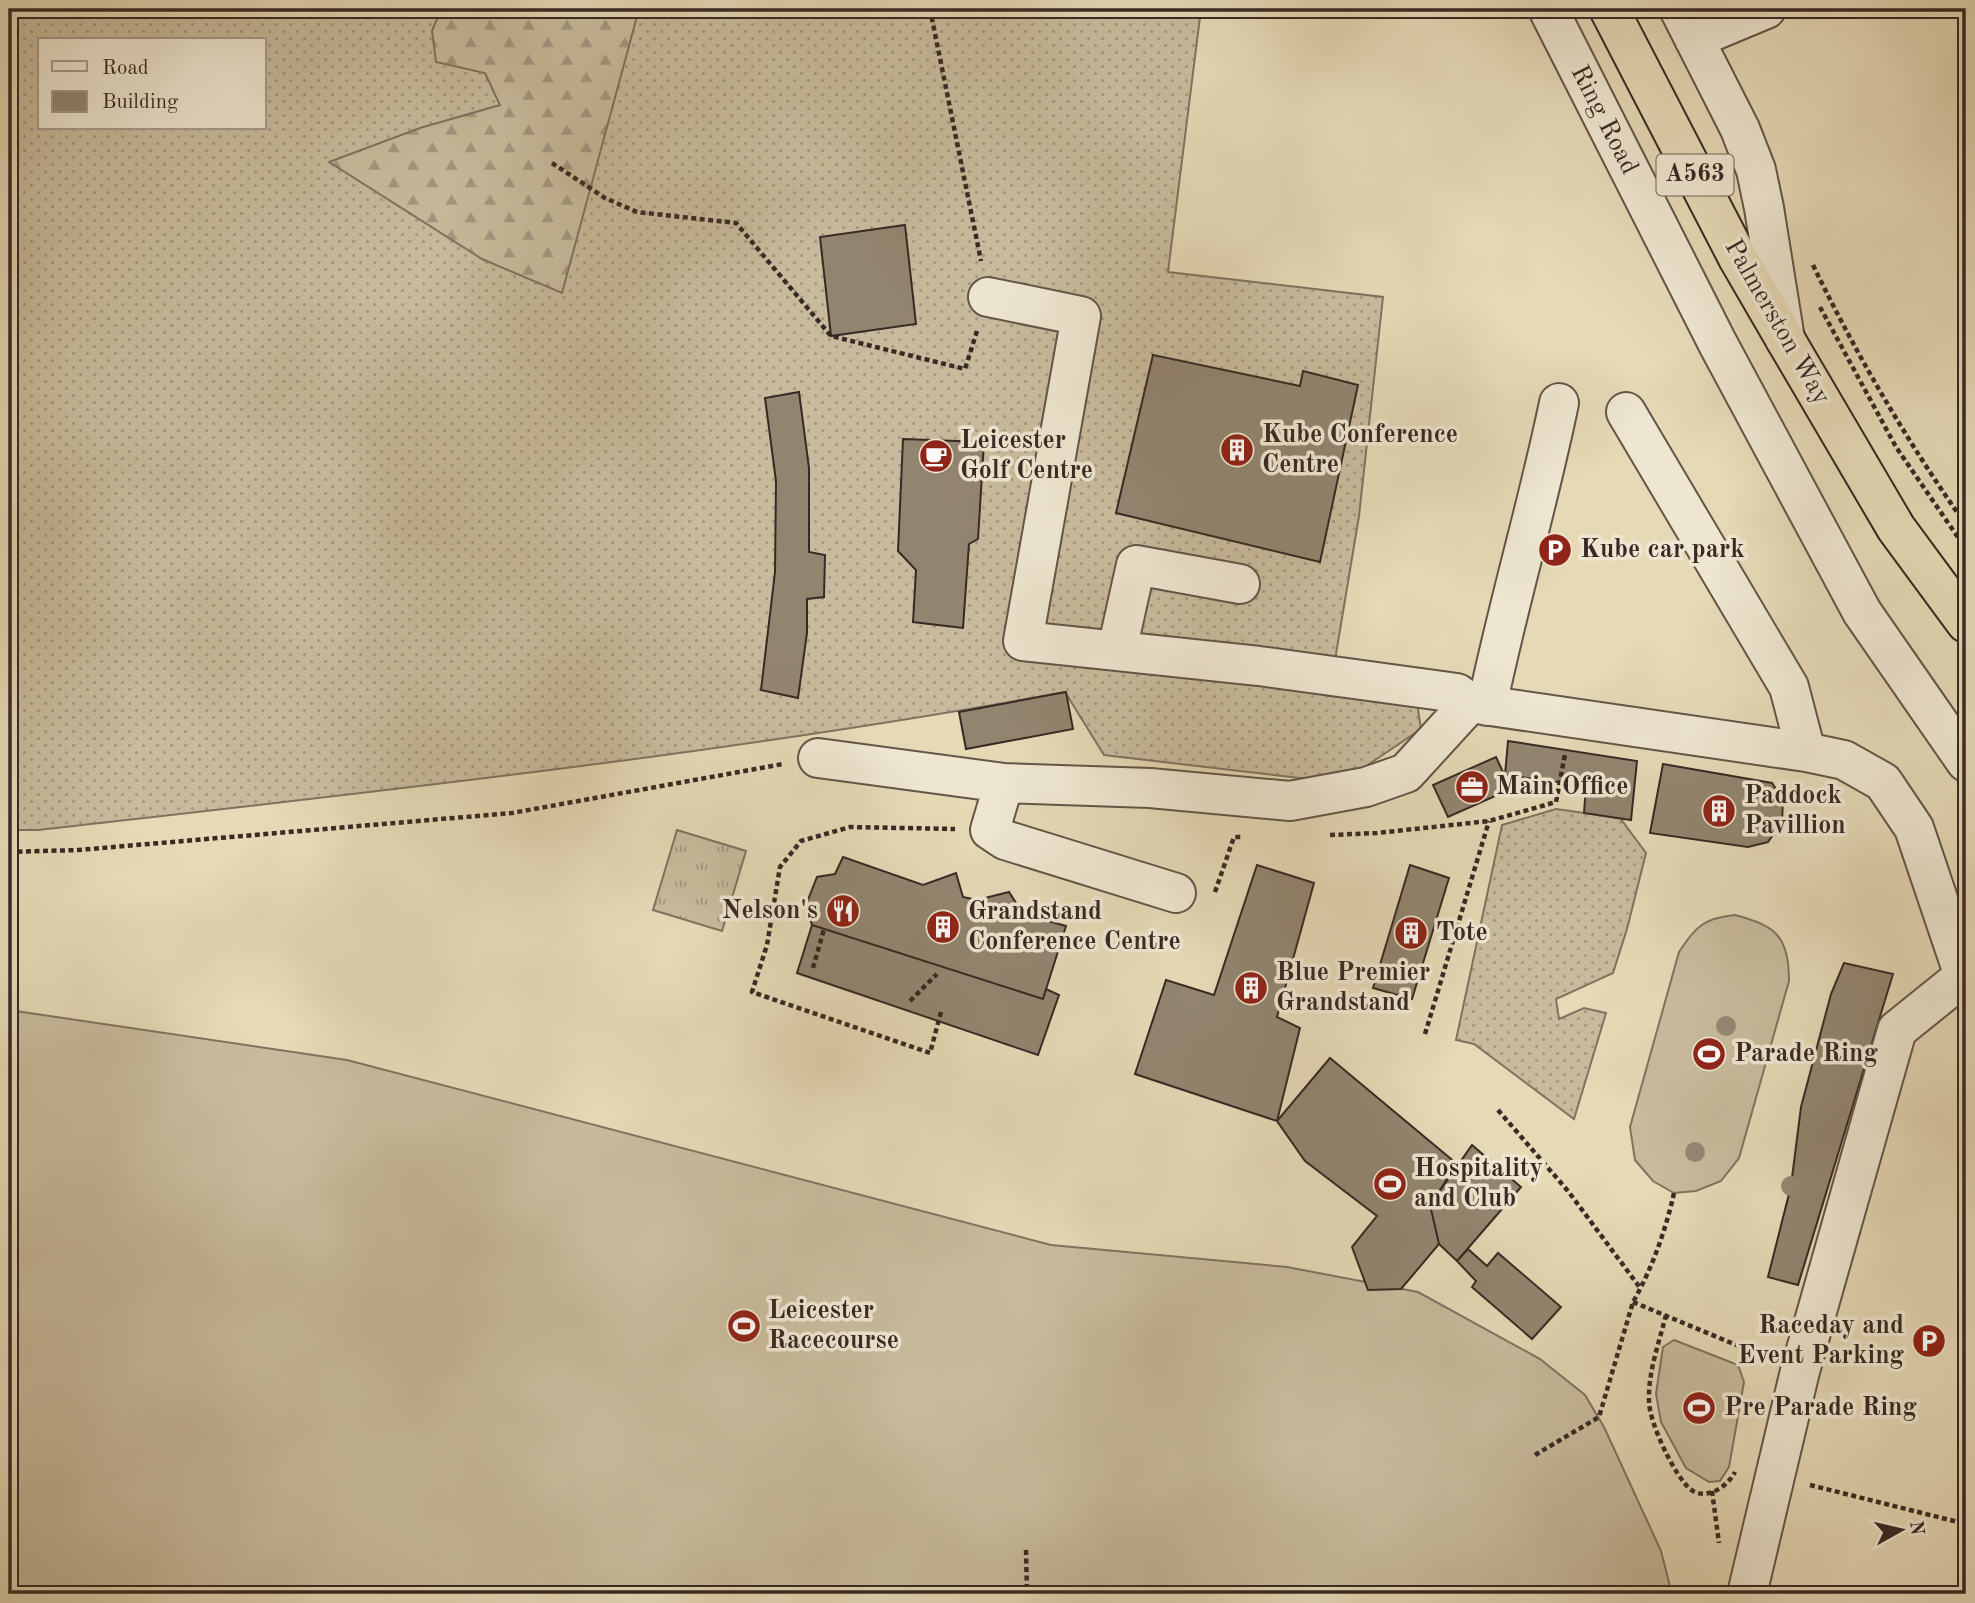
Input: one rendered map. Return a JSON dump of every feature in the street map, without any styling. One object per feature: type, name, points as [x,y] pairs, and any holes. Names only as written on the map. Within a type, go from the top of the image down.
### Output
[{"type":"highway","name":"Palmerston Way","points":[[1609,9],[1738,258],[1785,339],[1896,528],[1966,623]]},
{"type":"street","name":"Ring Road","points":[[1548,9],[1718,344],[1862,612],[1966,762]]},
{"type":"street","points":[[1766,9],[1687,24],[1740,129],[1756,170],[1785,339]]},
{"type":"street","points":[[988,298],[1081,316],[1023,641],[1259,666],[1457,693],[1478,704],[1806,752],[1844,760],[1883,782],[1914,828],[1965,976],[1897,1030],[1800,1371],[1747,1594]]},
{"type":"street","points":[[818,758],[1004,783],[1150,788],[1290,800],[1366,787],[1406,773],[1478,704],[1502,636],[1544,475],[1559,403]]},
{"type":"street","points":[[1626,412],[1789,687],[1806,752]]},
{"type":"street","points":[[1117,650],[1136,565],[1240,584]]},
{"type":"street","points":[[1004,783],[990,830],[1005,840],[1177,892]]},
{"type":"path","points":[[552,163],[605,198],[636,212],[736,223],[831,336],[965,369],[988,298],[930,9]]},
{"type":"path","points":[[1810,258],[1832,304],[1906,437],[1966,525]]},
{"type":"path","points":[[1815,298],[1896,447],[1966,549]]},
{"type":"path","points":[[1325,835],[1377,833],[1489,821],[1556,802],[1571,719]]},
{"type":"path","points":[[9,852],[78,850],[512,813],[818,758]]},
{"type":"path","points":[[1425,1034],[1489,821]]},
{"type":"path","points":[[941,1012],[930,1053],[751,992],[767,945],[780,867],[801,841],[850,827],[990,830]]},
{"type":"path","points":[[1215,892],[1234,837],[1247,837]]},
{"type":"path","points":[[813,968],[824,929]]},
{"type":"path","points":[[910,1001],[937,974]]},
{"type":"path","points":[[1498,1110],[1568,1191],[1641,1289]]},
{"type":"path","points":[[1535,1455],[1599,1418],[1633,1302],[1641,1289],[1669,1216],[1674,1193]]},
{"type":"path","points":[[1633,1302],[1800,1371]]},
{"type":"path","points":[[1666,1315],[1652,1369],[1649,1402],[1655,1431],[1691,1489],[1702,1494],[1723,1489],[1737,1469]]},
{"type":"path","points":[[1760,1369],[1763,1356]]},
{"type":"path","points":[[1775,1476],[1966,1524]]},
{"type":"path","points":[[1026,1550],[1027,1594]]},
{"type":"green space","points":[[9,9],[1201,9],[1168,272],[1383,297],[1359,516],[1329,696],[1417,703],[1421,729],[1341,783],[1104,755],[1065,692],[682,753],[39,830],[9,830]]},
{"type":"green space","points":[[441,9],[639,9],[562,293],[482,259],[329,162],[420,128],[500,105],[485,73],[436,62],[432,31]]},
{"type":"green space","points":[[1556,809],[1620,818],[1646,853],[1613,973],[1556,999],[1559,1019],[1584,1008],[1606,1013],[1574,1119],[1474,1044],[1456,1040],[1502,825]]},
{"type":"green space","points":[[677,830],[746,851],[722,931],[653,910]]},
{"type":"green space","name":"Parade Ring","points":[[1735,915],[1761,924],[1777,935],[1786,953],[1789,981],[1739,1158],[1721,1181],[1696,1191],[1674,1193],[1653,1181],[1635,1160],[1630,1127],[1679,952],[1701,925]]},
{"type":"green space","name":"Leicester Racecourse","points":[[9,1010],[347,1060],[1051,1245],[1287,1267],[1418,1292],[1540,1359],[1585,1395],[1604,1427],[1661,1551],[1672,1594],[9,1594]]},
{"type":"green space","name":"Pre Parade Ring","points":[[1674,1340],[1738,1365],[1744,1382],[1729,1467],[1720,1481],[1709,1482],[1686,1468],[1661,1422],[1656,1394],[1663,1347]]},
{"type":"building","points":[[905,225],[916,324],[831,336],[820,237]]},
{"type":"building","name":"Kube Conference Centre","points":[[1153,355],[1300,386],[1303,371],[1358,385],[1320,562],[1116,513]]},
{"type":"building","points":[[799,392],[809,468],[809,552],[825,555],[824,597],[807,599],[807,633],[798,698],[761,690],[775,572],[776,481],[765,398]]},
{"type":"building","points":[[903,439],[984,442],[978,539],[969,544],[963,628],[913,622],[916,570],[898,551]]},
{"type":"building","points":[[1066,692],[1073,729],[966,749],[959,712]]},
{"type":"building","points":[[1508,741],[1637,761],[1631,820],[1584,813],[1586,786],[1505,775]]},
{"type":"building","name":"Main Office","points":[[1496,757],[1511,789],[1448,817],[1433,785]]},
{"type":"building","name":"Paddock Pavillion","points":[[1663,764],[1772,783],[1783,800],[1782,822],[1768,842],[1748,847],[1650,833]]},
{"type":"building","name":"Grandstand Conference Centre","points":[[843,857],[923,885],[956,873],[963,897],[977,900],[1009,892],[1023,914],[1066,926],[1043,999],[812,925],[806,905],[817,877],[835,874]]},
{"type":"building","name":"Blue Premier Grandstand","points":[[1257,865],[1314,883],[1277,1017],[1300,1028],[1277,1121],[1135,1074],[1166,980],[1214,995]]},
{"type":"building","name":"Tote","points":[[1410,865],[1449,878],[1412,999],[1373,988]]},
{"type":"building","points":[[812,925],[1043,999],[1046,989],[1059,995],[1038,1055],[797,973]]},
{"type":"building","points":[[1844,963],[1893,974],[1798,1285],[1768,1277],[1791,1186],[1801,1107],[1831,994]]},
{"type":"building","name":"Hospitality and Club","points":[[1330,1058],[1457,1164],[1430,1205],[1439,1244],[1401,1289],[1368,1290],[1352,1247],[1377,1216],[1305,1161],[1277,1121]]},
{"type":"building","points":[[1472,1145],[1521,1187],[1457,1261],[1439,1244],[1430,1205]]},
{"type":"building","points":[[1468,1249],[1487,1266],[1498,1253],[1561,1307],[1532,1339],[1472,1287],[1476,1281],[1457,1261]]},
{"type":"place","name":"Kube Conference Centre","points":[[1237,450]]},
{"type":"place","name":"Leicester Golf Centre","points":[[936,456]]},
{"type":"place","name":"Kube car park","points":[[1555,550]]},
{"type":"place","name":"Main Office","points":[[1472,787]]},
{"type":"place","name":"Paddock Pavillion","points":[[1719,811]]},
{"type":"place","name":"Nelson's","points":[[843,911]]},
{"type":"place","name":"Grandstand Conference Centre","points":[[943,927]]},
{"type":"place","name":"Tote","points":[[1411,933]]},
{"type":"place","name":"Blue Premier Grandstand","points":[[1251,988]]},
{"type":"place","name":"Parade Ring","points":[[1709,1054]]},
{"type":"place","name":"Hospitality and Club","points":[[1390,1184]]},
{"type":"place","name":"Leicester Racecourse","points":[[744,1326]]},
{"type":"place","name":"Raceday and Event Parking","points":[[1929,1341]]},
{"type":"place","name":"Pre Parade Ring","points":[[1699,1408]]}]
